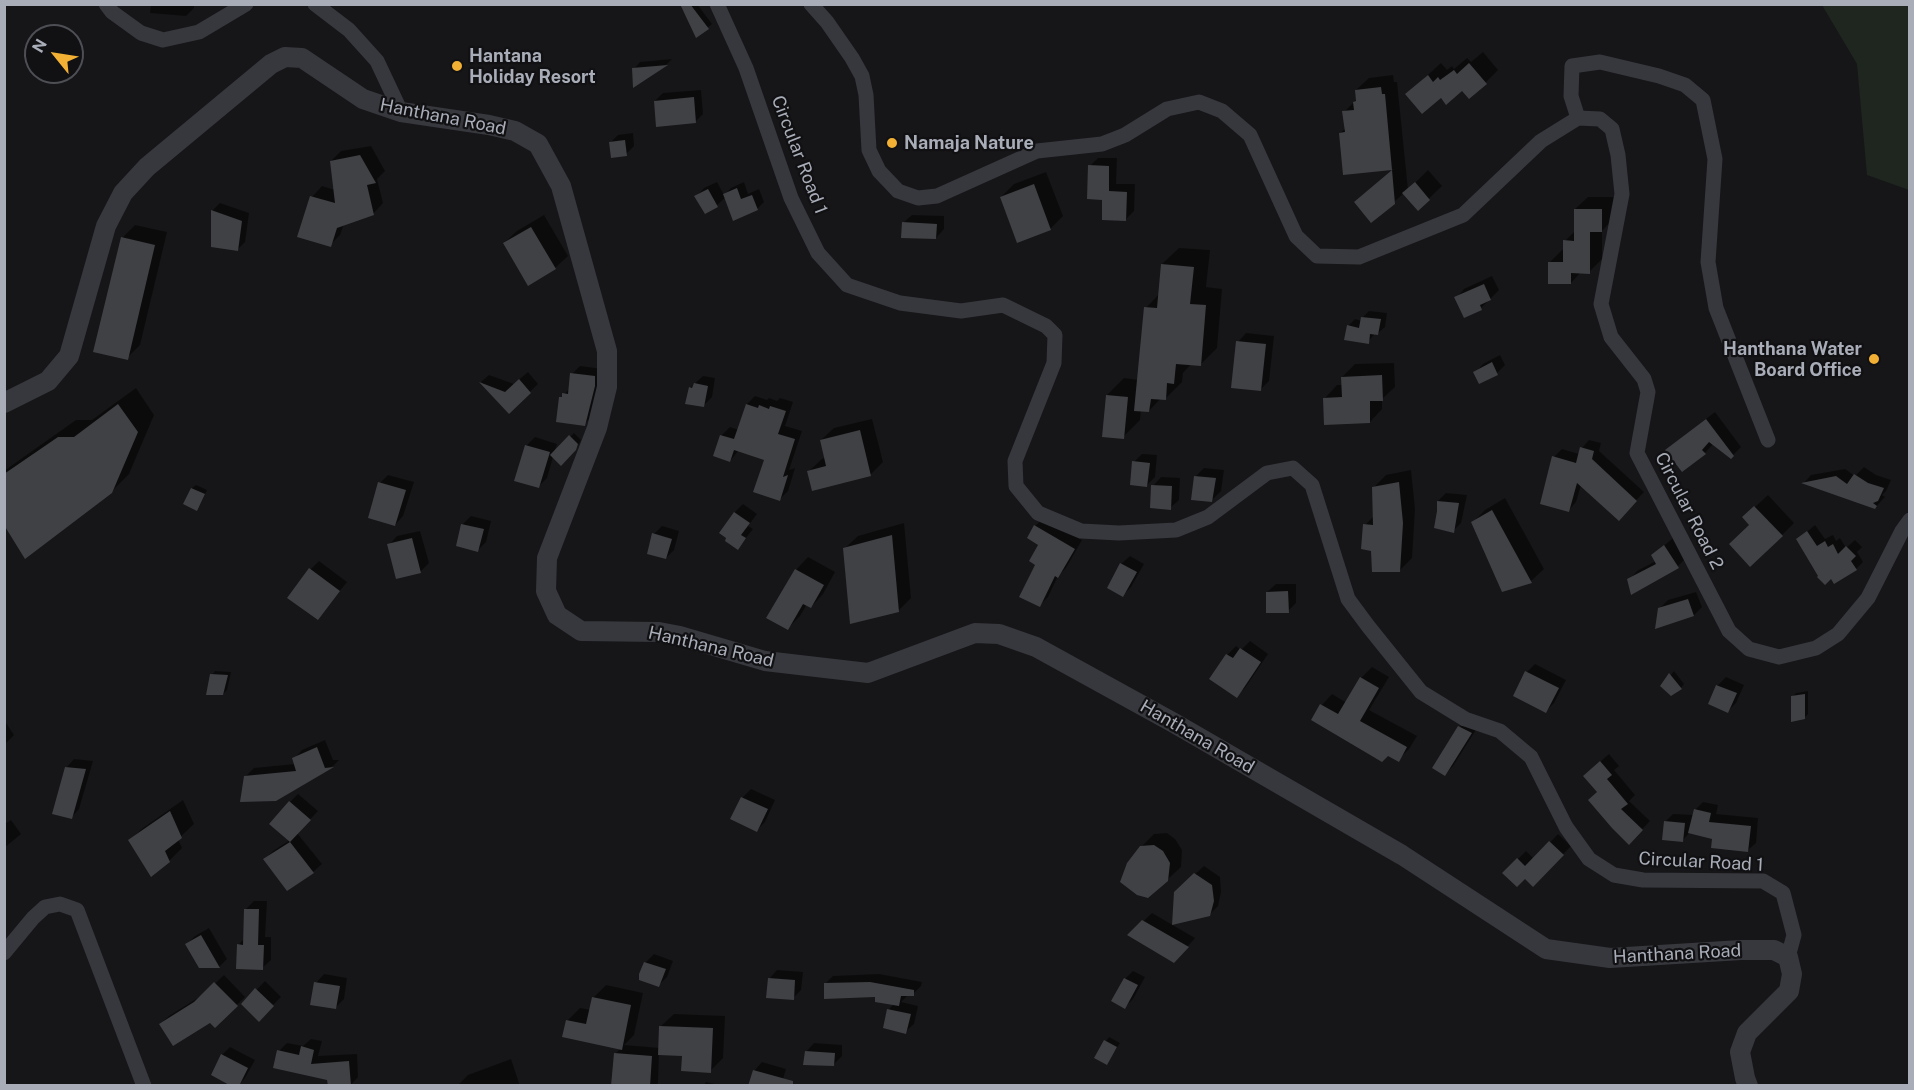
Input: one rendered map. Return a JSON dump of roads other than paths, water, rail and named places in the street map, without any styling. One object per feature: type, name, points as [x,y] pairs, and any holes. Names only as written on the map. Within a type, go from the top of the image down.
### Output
[{"type":"street","points":[[106,4],[112,12],[141,33],[163,40],[199,32],[246,4]]},
{"type":"street","points":[[315,4],[350,30],[376,61],[401,112]]},
{"type":"street","name":"Circular Road 1","points":[[717,4],[746,68],[791,198],[818,253],[847,285],[900,303],[961,311],[1003,305],[1046,326],[1054,335],[1054,363],[1015,461],[1016,486],[1038,513],[1081,531],[1119,533],[1176,530],[1208,517],[1267,473],[1293,468],[1312,485],[1348,599],[1368,626],[1421,692],[1465,719],[1500,731],[1531,757],[1566,827],[1589,859],[1614,875],[1643,880],[1763,881],[1783,892],[1794,935],[1788,957]]},
{"type":"street","points":[[811,4],[827,22],[862,76],[866,95],[869,150],[879,171],[897,191],[918,198],[938,196],[1037,151],[1102,144],[1125,135],[1167,109],[1199,102],[1222,111],[1250,135],[1296,236],[1317,256],[1359,257],[1463,215],[1542,141],[1578,118],[1570,96],[1572,66],[1600,62],[1659,76],[1685,85],[1703,100],[1715,159],[1708,262],[1716,308],[1768,440]]},
{"type":"street","name":"Hanthana Road","points":[[4,403],[48,381],[69,356],[106,226],[123,193],[147,167],[271,64],[285,57],[302,58],[363,99],[401,112],[514,131],[538,144],[561,186],[608,351],[607,387],[597,428],[547,558],[546,591],[557,615],[581,631],[659,632],[765,661],[868,673],[975,633],[999,634],[1036,647],[1184,729],[1402,855],[1546,949],[1610,958],[1741,950],[1774,950],[1788,957]]},
{"type":"street","name":"Circular Road 2","points":[[1578,118],[1600,119],[1612,129],[1618,155],[1622,194],[1601,304],[1611,337],[1644,379],[1648,392],[1636,453],[1729,631],[1749,648],[1779,657],[1816,648],[1838,634],[1868,598],[1902,531],[1910,520]]},
{"type":"street","points":[[4,953],[45,907],[60,904],[77,910],[144,1086]]},
{"type":"street","points":[[1748,1086],[1740,1052],[1747,1033],[1789,991],[1792,974],[1788,957]]},
{"type":"place","name":"Hantana Holiday Resort","points":[[457,66]]},
{"type":"place","name":"Namaja Nature","points":[[892,143]]},
{"type":"place","name":"Hanthana Water Board Office","points":[[1874,359]]}]
